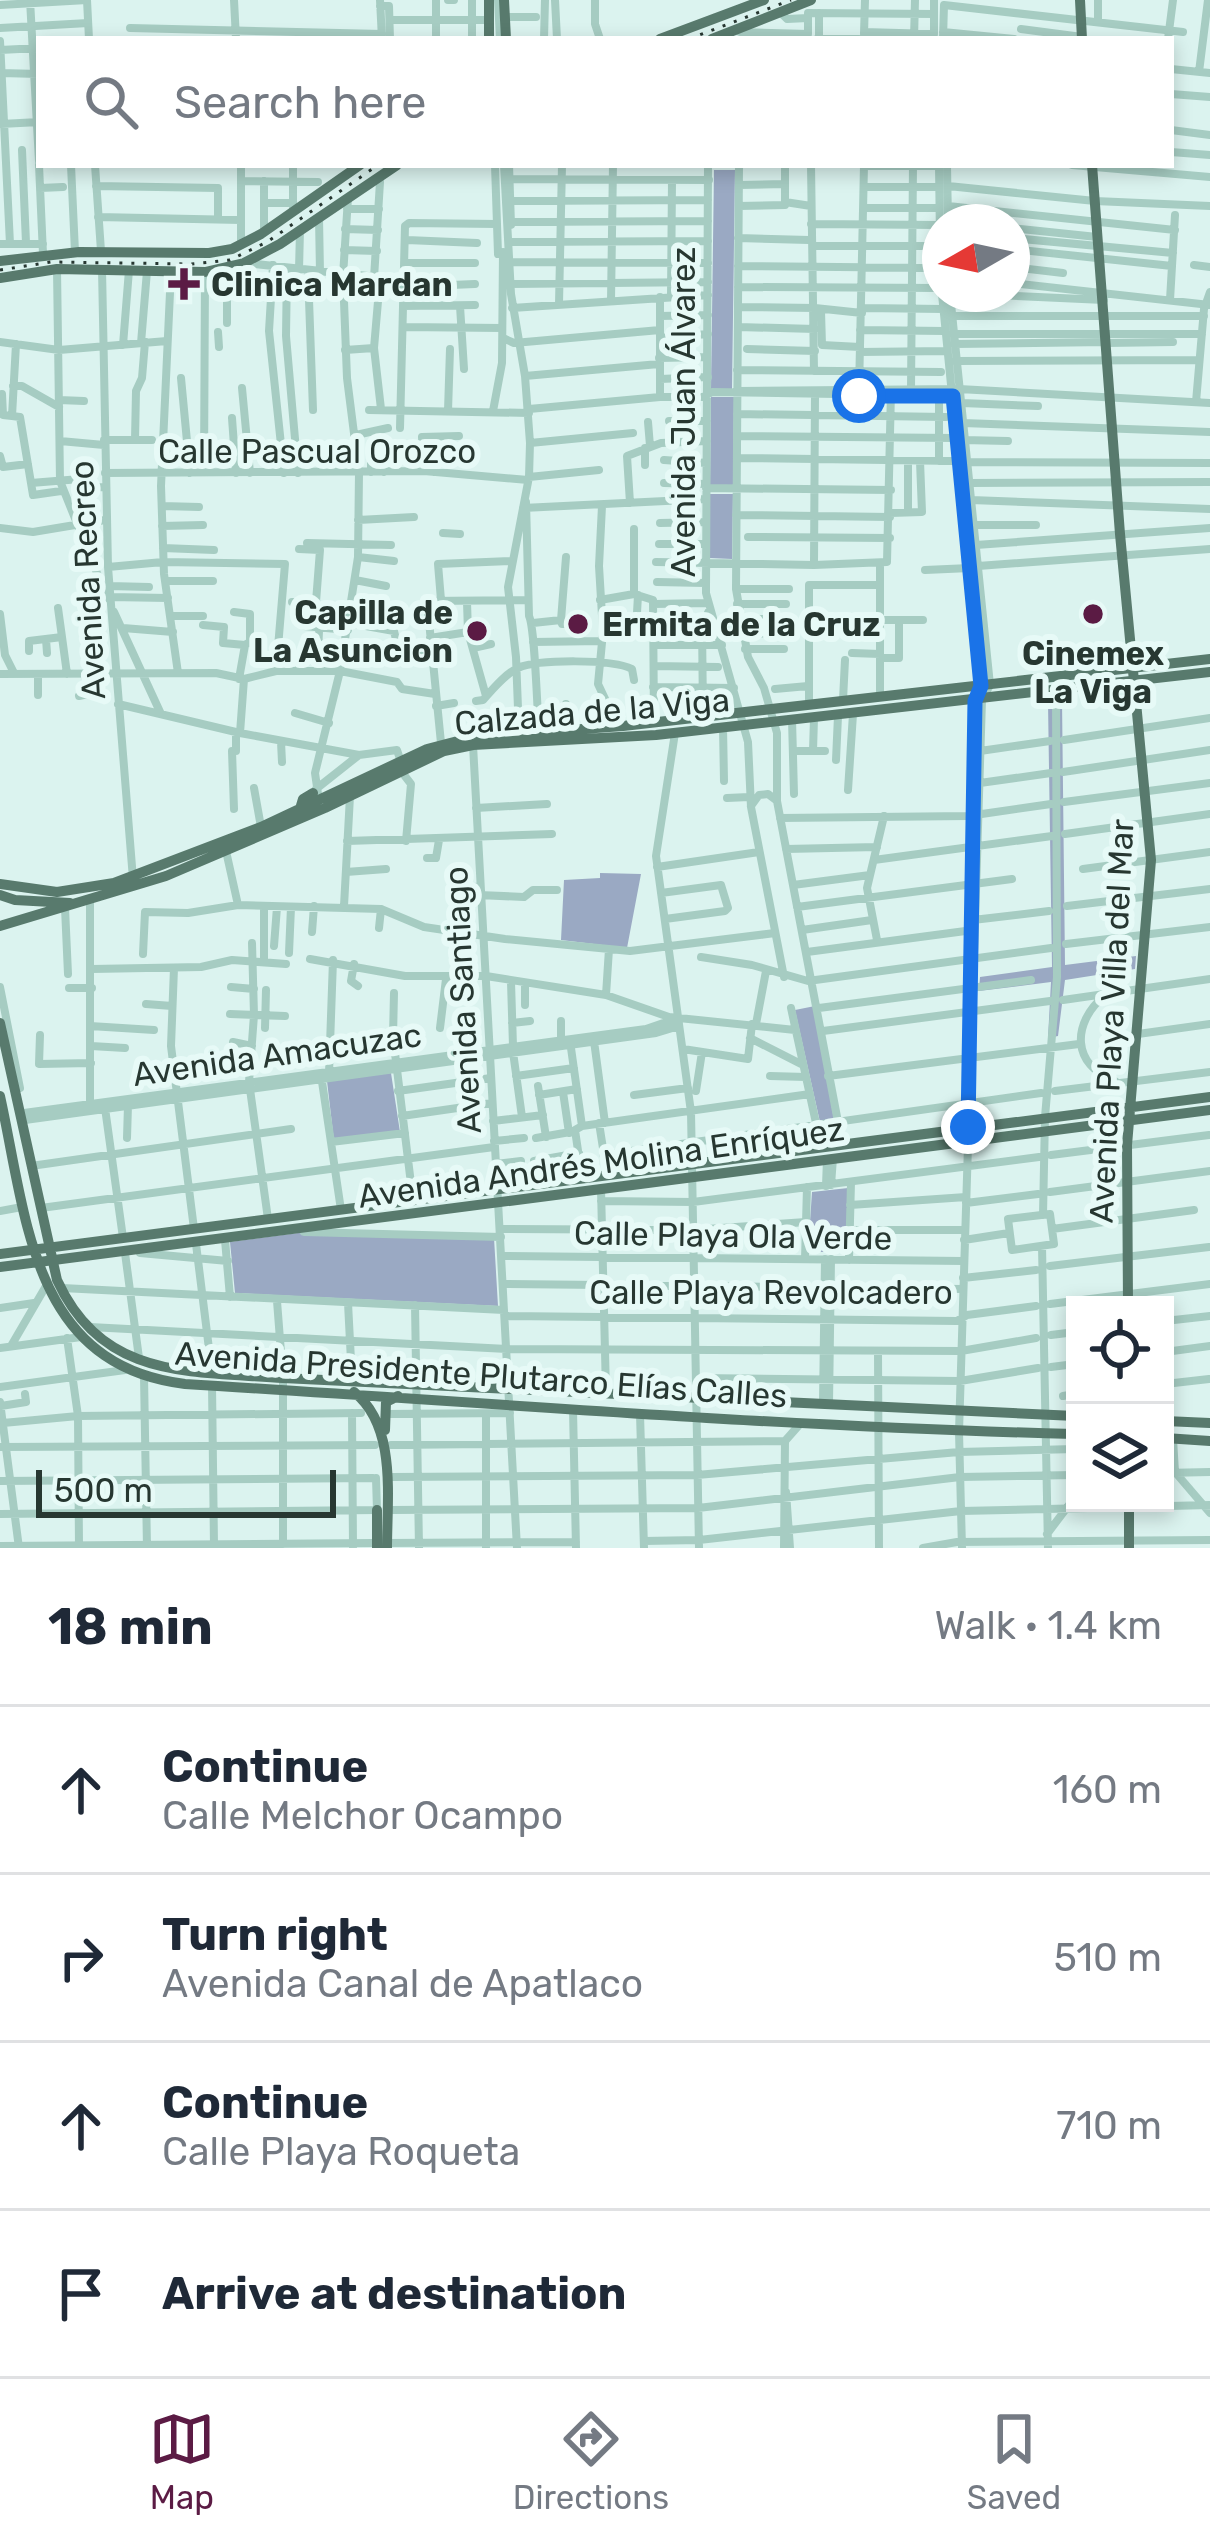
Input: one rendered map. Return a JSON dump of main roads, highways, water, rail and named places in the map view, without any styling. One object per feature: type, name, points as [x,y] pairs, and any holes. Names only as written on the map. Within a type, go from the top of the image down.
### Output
[{"type":"main road","points":[[496,0],[505,17],[498,36]]},
{"type":"main road","points":[[496,0],[489,20],[496,36]]},
{"type":"main road","points":[[667,36],[741,4],[764,0]]},
{"type":"main road","points":[[740,33],[780,12],[808,8]]},
{"type":"main road","points":[[0,261],[43,249],[208,253],[241,246],[354,168]]},
{"type":"main road","points":[[0,278],[57,269],[205,272],[244,263],[348,202],[393,168]]},
{"type":"main road","name":"Avenida Playa Villa del Mar","points":[[1093,168],[1121,555],[1151,860],[1138,1034],[1128,1083],[1128,1296]]},
{"type":"main road","name":"Calzada de la Viga","points":[[3,929],[88,902],[442,743],[619,730],[770,706],[1210,658]]},
{"type":"main road","name":"Calzada de la Viga","points":[[0,884],[57,892],[133,882],[226,851],[314,801],[350,796],[396,765],[473,741],[568,730],[675,734],[792,724],[1210,672]]},
{"type":"main road","points":[[1046,677],[1052,692]]},
{"type":"main road","points":[[0,895],[32,902],[88,902]]},
{"type":"main road","name":"Avenida Presidente Plutarco Elías Calles","points":[[0,1022],[50,1255],[79,1334],[139,1361],[212,1379]]},
{"type":"main road","name":"Avenida Presidente Plutarco Elías Calles","points":[[0,1096],[46,1286],[79,1334],[125,1370],[144,1376],[1066,1416]]},
{"type":"main road","name":"Avenida Andrés Molina Enríquez","points":[[50,1255],[128,1252],[601,1195],[693,1170],[842,1143],[1044,1131],[1210,1097]]},
{"type":"main road","name":"Avenida Andrés Molina Enríquez","points":[[0,1268],[123,1239],[582,1178],[728,1172],[830,1159],[1045,1117],[1210,1110]]},
{"type":"main road","points":[[728,1172],[819,1147]]},
{"type":"main road","name":"Avenida Andrés Molina Enríquez","points":[[0,1254],[36,1257]]},
{"type":"main road","name":"Avenida Presidente Plutarco Elías Calles","points":[[283,1383],[317,1379],[398,1396],[418,1390],[510,1409],[1066,1434]]},
{"type":"main road","points":[[354,1387],[375,1413],[384,1445]]},
{"type":"main road","points":[[381,1546],[386,1402],[398,1396]]},
{"type":"main road","points":[[1174,1421],[1210,1423]]},
{"type":"main road","points":[[1174,1439],[1210,1441]]},
{"type":"main road","points":[[377,1510],[381,1546]]},
{"type":"main road","points":[[1129,1512],[1129,1545]]},
{"type":"railway","points":[[697,36],[791,0]]},
{"type":"railway","points":[[0,270],[51,262],[230,260],[267,242],[374,168]]},
{"type":"place","name":"Clinica Mardan","points":[[184,284]]},
{"type":"place","name":"Cinemex La Viga","points":[[1093,614]]},
{"type":"place","name":"Ermita de la Cruz","points":[[578,624]]},
{"type":"place","name":"Capilla de La Asuncion","points":[[477,631]]}]
